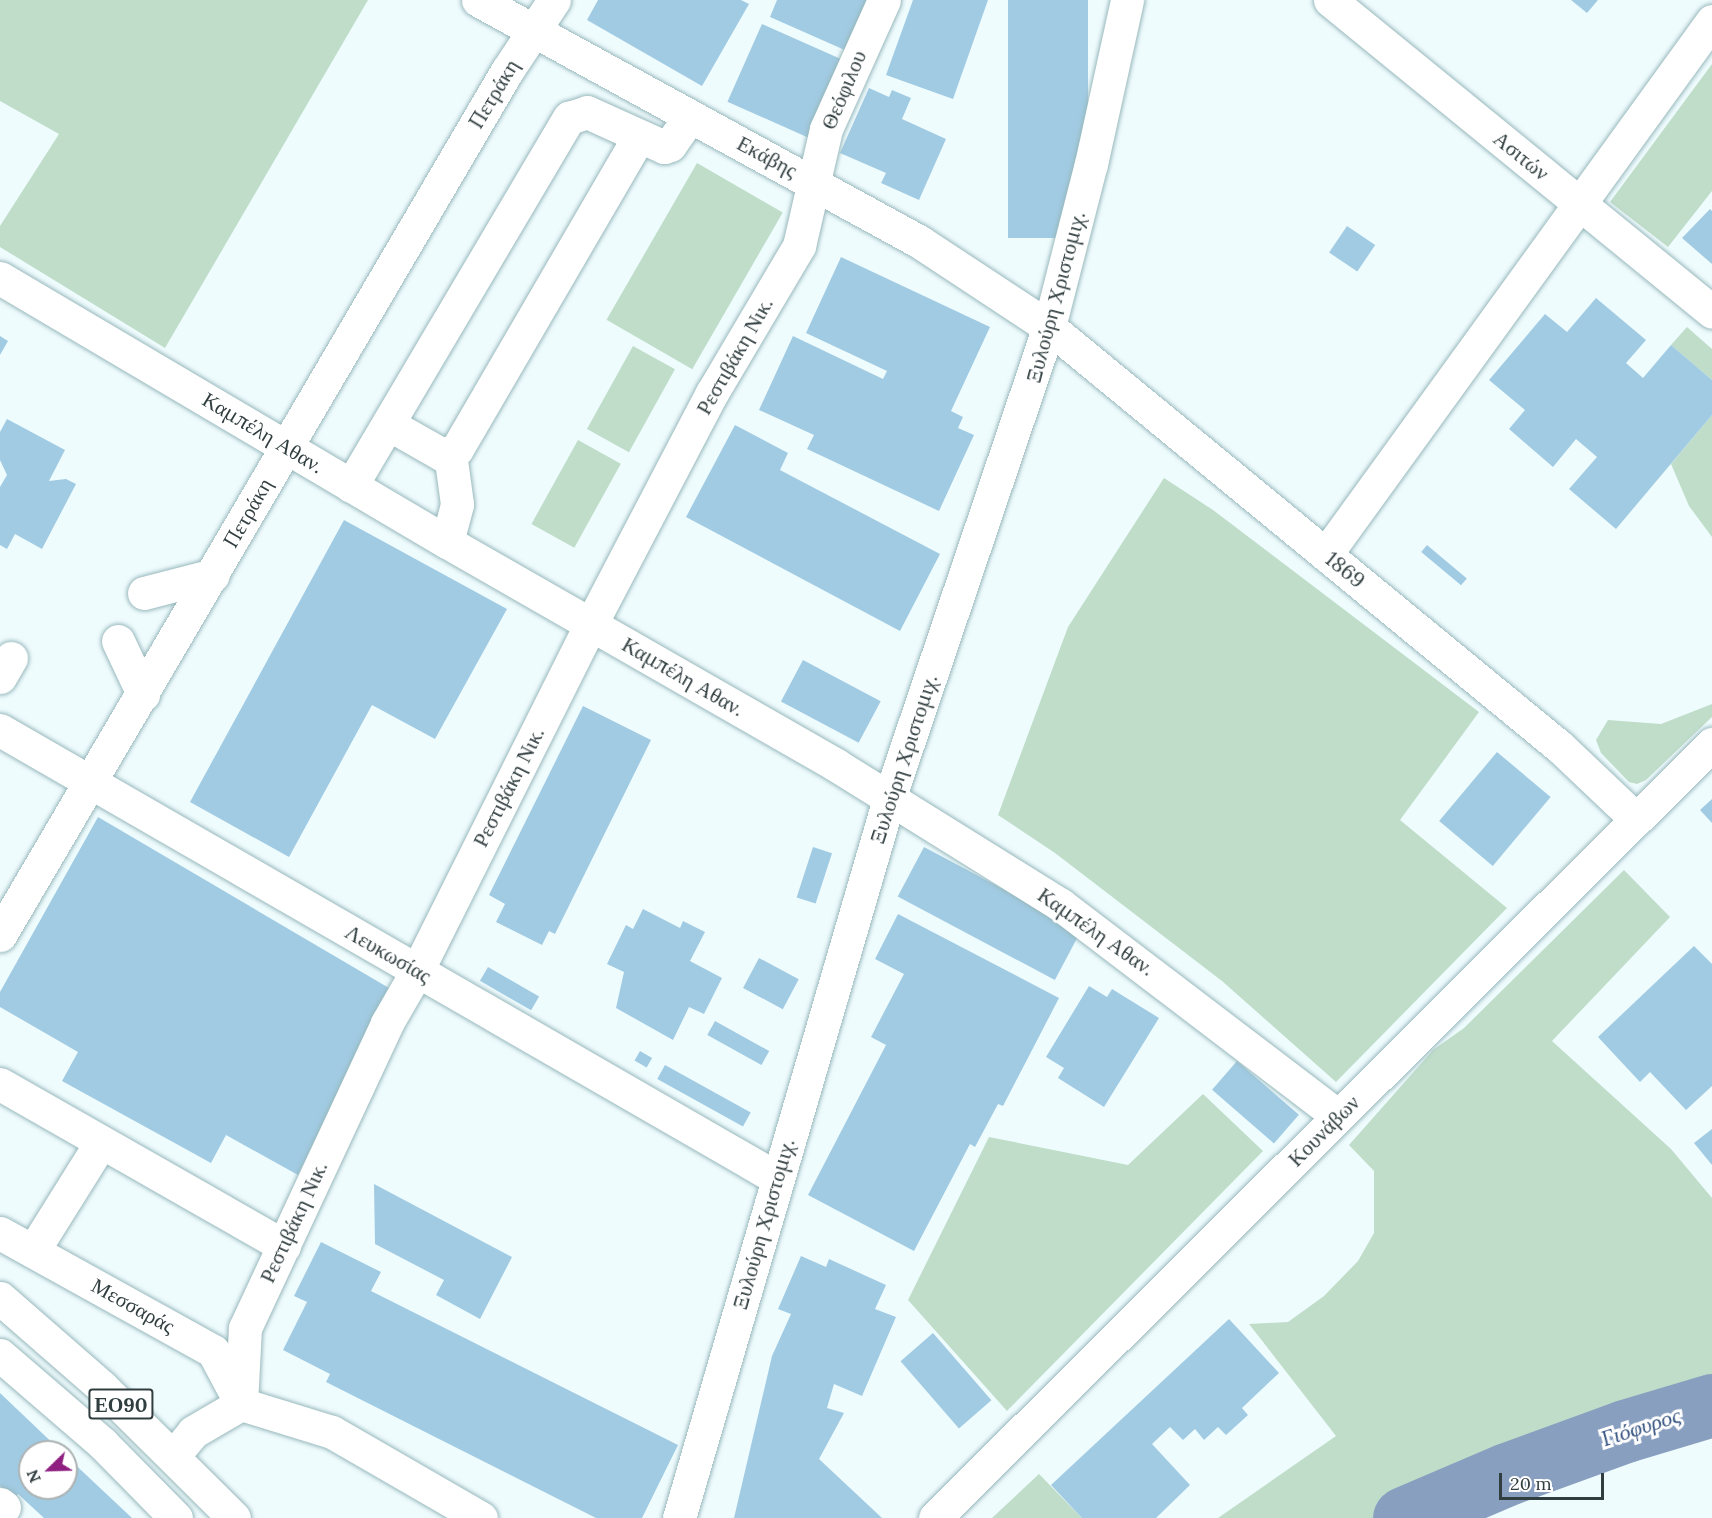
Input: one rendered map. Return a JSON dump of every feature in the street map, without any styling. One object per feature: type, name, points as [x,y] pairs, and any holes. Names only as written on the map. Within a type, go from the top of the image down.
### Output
[{"type":"street","name":"Εκάβης","points":[[478,0],[814,182],[962,267],[1049,327]]},
{"type":"street","name":"Πετράκη","points":[[0,935],[213,575],[286,446],[534,29],[554,0]]},
{"type":"street","name":"Θεόφιλου","points":[[814,182],[826,129],[884,0]]},
{"type":"street","name":"Ξυλούρη Χριστομιχ.","points":[[679,1518],[889,799],[1049,327],[1091,164],[1127,0]]},
{"type":"street","name":"Ασιτών","points":[[1330,0],[1712,312]]},
{"type":"street","points":[[1326,554],[1581,205],[1712,21]]},
{"type":"street","points":[[351,486],[390,425],[569,118],[587,112],[658,147],[670,145],[690,116]]},
{"type":"street","points":[[390,425],[443,455],[457,449],[638,138]]},
{"type":"street","name":"Ρεστιβάκη Νικ.","points":[[241,1404],[245,1328],[387,1023],[417,971],[591,624],[712,393],[799,246],[814,182]]},
{"type":"street","name":"Καμπέλη Αθαν.","points":[[0,278],[447,542],[836,765],[1098,931],[1338,1116]]},
{"type":"street","name":"1869","points":[[1049,327],[1560,747],[1636,819]]},
{"type":"street","points":[[447,542],[457,504],[450,453]]},
{"type":"street","points":[[144,594],[213,575]]},
{"type":"street","points":[[118,641],[143,694]]},
{"type":"street","name":"Λευκωσίας","points":[[0,730],[777,1178]]},
{"type":"street","name":"Κουνάβων","points":[[935,1518],[1712,744]]},
{"type":"street","points":[[0,1084],[284,1246]]},
{"type":"street","points":[[33,1251],[101,1142]]},
{"type":"street","name":"Μεσσαράς","points":[[0,1233],[213,1351],[241,1404]]},
{"type":"street","name":"ΕΟ90","points":[[0,1298],[69,1356],[174,1455],[234,1518]]},
{"type":"street","name":"ΕΟ90","points":[[0,1355],[103,1444],[176,1518]]},
{"type":"street","points":[[174,1455],[193,1431],[241,1404],[332,1432],[481,1518]]},
{"type":"green space","points":[[0,0],[368,0],[165,348],[0,247],[0,226],[59,134],[0,101]]},
{"type":"green space","points":[[1712,64],[1712,191],[1668,247],[1610,202]]},
{"type":"green space","points":[[697,163],[783,212],[692,369],[606,320]]},
{"type":"green space","points":[[1687,327],[1712,349],[1712,380],[1671,345]]},
{"type":"green space","points":[[633,346],[675,369],[629,452],[587,429]]},
{"type":"green space","points":[[1712,415],[1712,537],[1689,506],[1671,464]]},
{"type":"green space","points":[[578,440],[621,464],[574,548],[531,524]]},
{"type":"green space","points":[[1164,478],[1213,510],[1479,712],[1400,820],[1507,908],[1336,1082],[1222,981],[1055,853],[998,815],[1068,627]]},
{"type":"green space","points":[[1712,704],[1712,717],[1646,780],[1637,784],[1629,782],[1601,753],[1596,740],[1608,720],[1661,724]]},
{"type":"green space","points":[[1624,870],[1670,917],[1552,1041],[1671,1149],[1712,1198],[1712,1389],[1628,1413],[1495,1464],[1374,1518],[1218,1518],[1336,1436],[1249,1324],[1288,1322],[1324,1296],[1358,1261],[1374,1233],[1374,1171],[1349,1145],[1433,1050],[1464,1028]]},
{"type":"green space","points":[[1203,1094],[1263,1151],[1007,1411],[908,1300],[989,1137],[1128,1165]]},
{"type":"green space","points":[[1039,1474],[1082,1518],[992,1518]]},
{"type":"building","points":[[598,0],[741,0],[749,4],[702,86],[587,20]]},
{"type":"building","points":[[777,0],[870,0],[847,51],[770,17]]},
{"type":"building","points":[[913,0],[988,0],[953,99],[886,75]]},
{"type":"building","points":[[1008,0],[1088,0],[1088,238],[1008,238]]},
{"type":"building","points":[[1571,0],[1598,0],[1587,13]]},
{"type":"building","points":[[762,24],[844,61],[810,138],[727,102]]},
{"type":"building","points":[[869,88],[889,97],[892,90],[911,98],[902,119],[946,139],[919,200],[881,183],[886,173],[840,153]]},
{"type":"building","points":[[1710,209],[1712,211],[1712,264],[1682,238]]},
{"type":"building","points":[[1347,226],[1375,245],[1357,272],[1329,253]]},
{"type":"building","points":[[841,257],[990,327],[951,411],[963,417],[958,428],[974,435],[939,511],[807,449],[814,435],[759,410],[793,336],[883,379],[887,371],[806,333]]},
{"type":"building","points":[[1596,298],[1646,340],[1626,363],[1643,378],[1671,345],[1712,380],[1712,415],[1616,529],[1569,489],[1597,457],[1576,439],[1553,467],[1509,429],[1525,410],[1489,380],[1545,314],[1567,332]]},
{"type":"building","points":[[0,336],[8,341],[0,355]]},
{"type":"building","points":[[7,419],[65,450],[49,481],[66,479],[76,484],[42,549],[15,534],[7,549],[0,545],[0,487],[7,475],[0,460],[0,432]]},
{"type":"building","points":[[735,425],[788,453],[780,470],[940,554],[900,631],[686,517]]},
{"type":"building","points":[[344,520],[507,609],[435,739],[372,705],[289,857],[190,802]]},
{"type":"building","points":[[1427,545],[1467,578],[1461,585],[1421,552]]},
{"type":"building","points":[[803,660],[881,701],[859,743],[781,701]]},
{"type":"building","points":[[583,706],[651,740],[555,934],[549,931],[542,945],[496,922],[505,904],[489,895]]},
{"type":"building","points":[[1497,752],[1551,797],[1493,866],[1439,821]]},
{"type":"building","points":[[1712,799],[1712,823],[1700,810]]},
{"type":"building","points":[[98,817],[389,988],[298,1175],[226,1135],[211,1163],[62,1081],[78,1052],[0,1007],[0,992]]},
{"type":"building","points":[[813,847],[832,853],[816,904],[797,897]]},
{"type":"building","points":[[924,847],[1081,931],[1055,980],[898,896]]},
{"type":"building","points":[[643,909],[680,928],[683,921],[705,932],[690,961],[722,978],[704,1014],[689,1007],[673,1040],[616,1008],[624,972],[607,964],[626,925],[633,929]]},
{"type":"building","points":[[898,914],[1059,998],[1003,1106],[998,1104],[975,1147],[970,1144],[914,1251],[808,1195],[886,1045],[871,1037],[904,974],[875,959]]},
{"type":"building","points":[[1694,946],[1712,964],[1712,1086],[1686,1110],[1650,1072],[1640,1082],[1598,1037]]},
{"type":"building","points":[[759,958],[799,979],[783,1009],[743,988]]},
{"type":"building","points":[[488,967],[539,996],[531,1010],[480,981]]},
{"type":"building","points":[[1089,986],[1107,997],[1112,989],[1159,1018],[1104,1107],[1058,1078],[1064,1068],[1046,1057]]},
{"type":"building","points":[[715,1021],[769,1051],[761,1065],[707,1035]]},
{"type":"building","points":[[640,1051],[652,1058],[647,1068],[634,1061]]},
{"type":"building","points":[[1237,1061],[1299,1115],[1274,1143],[1212,1090]]},
{"type":"building","points":[[665,1065],[751,1113],[743,1127],[657,1079]]},
{"type":"building","points":[[1712,1129],[1712,1165],[1694,1143]]},
{"type":"building","points":[[374,1184],[512,1257],[480,1319],[436,1295],[444,1280],[375,1244]]},
{"type":"building","points":[[321,1242],[381,1272],[371,1291],[678,1445],[642,1518],[596,1518],[326,1382],[330,1374],[283,1350],[307,1302],[294,1296]]},
{"type":"building","points":[[801,1256],[826,1267],[829,1259],[886,1285],[875,1309],[896,1317],[862,1396],[834,1384],[827,1408],[844,1413],[819,1459],[882,1518],[734,1518],[772,1356],[791,1314],[778,1309]]},
{"type":"building","points":[[1229,1319],[1279,1373],[1242,1408],[1248,1415],[1226,1435],[1218,1427],[1204,1440],[1195,1429],[1183,1440],[1170,1427],[1152,1444],[1190,1485],[1156,1518],[1082,1518],[1051,1485]]},
{"type":"building","points":[[933,1333],[991,1400],[959,1428],[901,1361]]},
{"type":"building","points":[[0,1393],[49,1440],[18,1440],[18,1494],[14,1499],[0,1486]]},
{"type":"building","points":[[78,1467],[132,1518],[44,1518],[24,1500],[78,1500]]},
{"type":"waterway","name":"Γιόφυρος","points":[[1404,1518],[1507,1474],[1625,1431],[1712,1405]]}]
